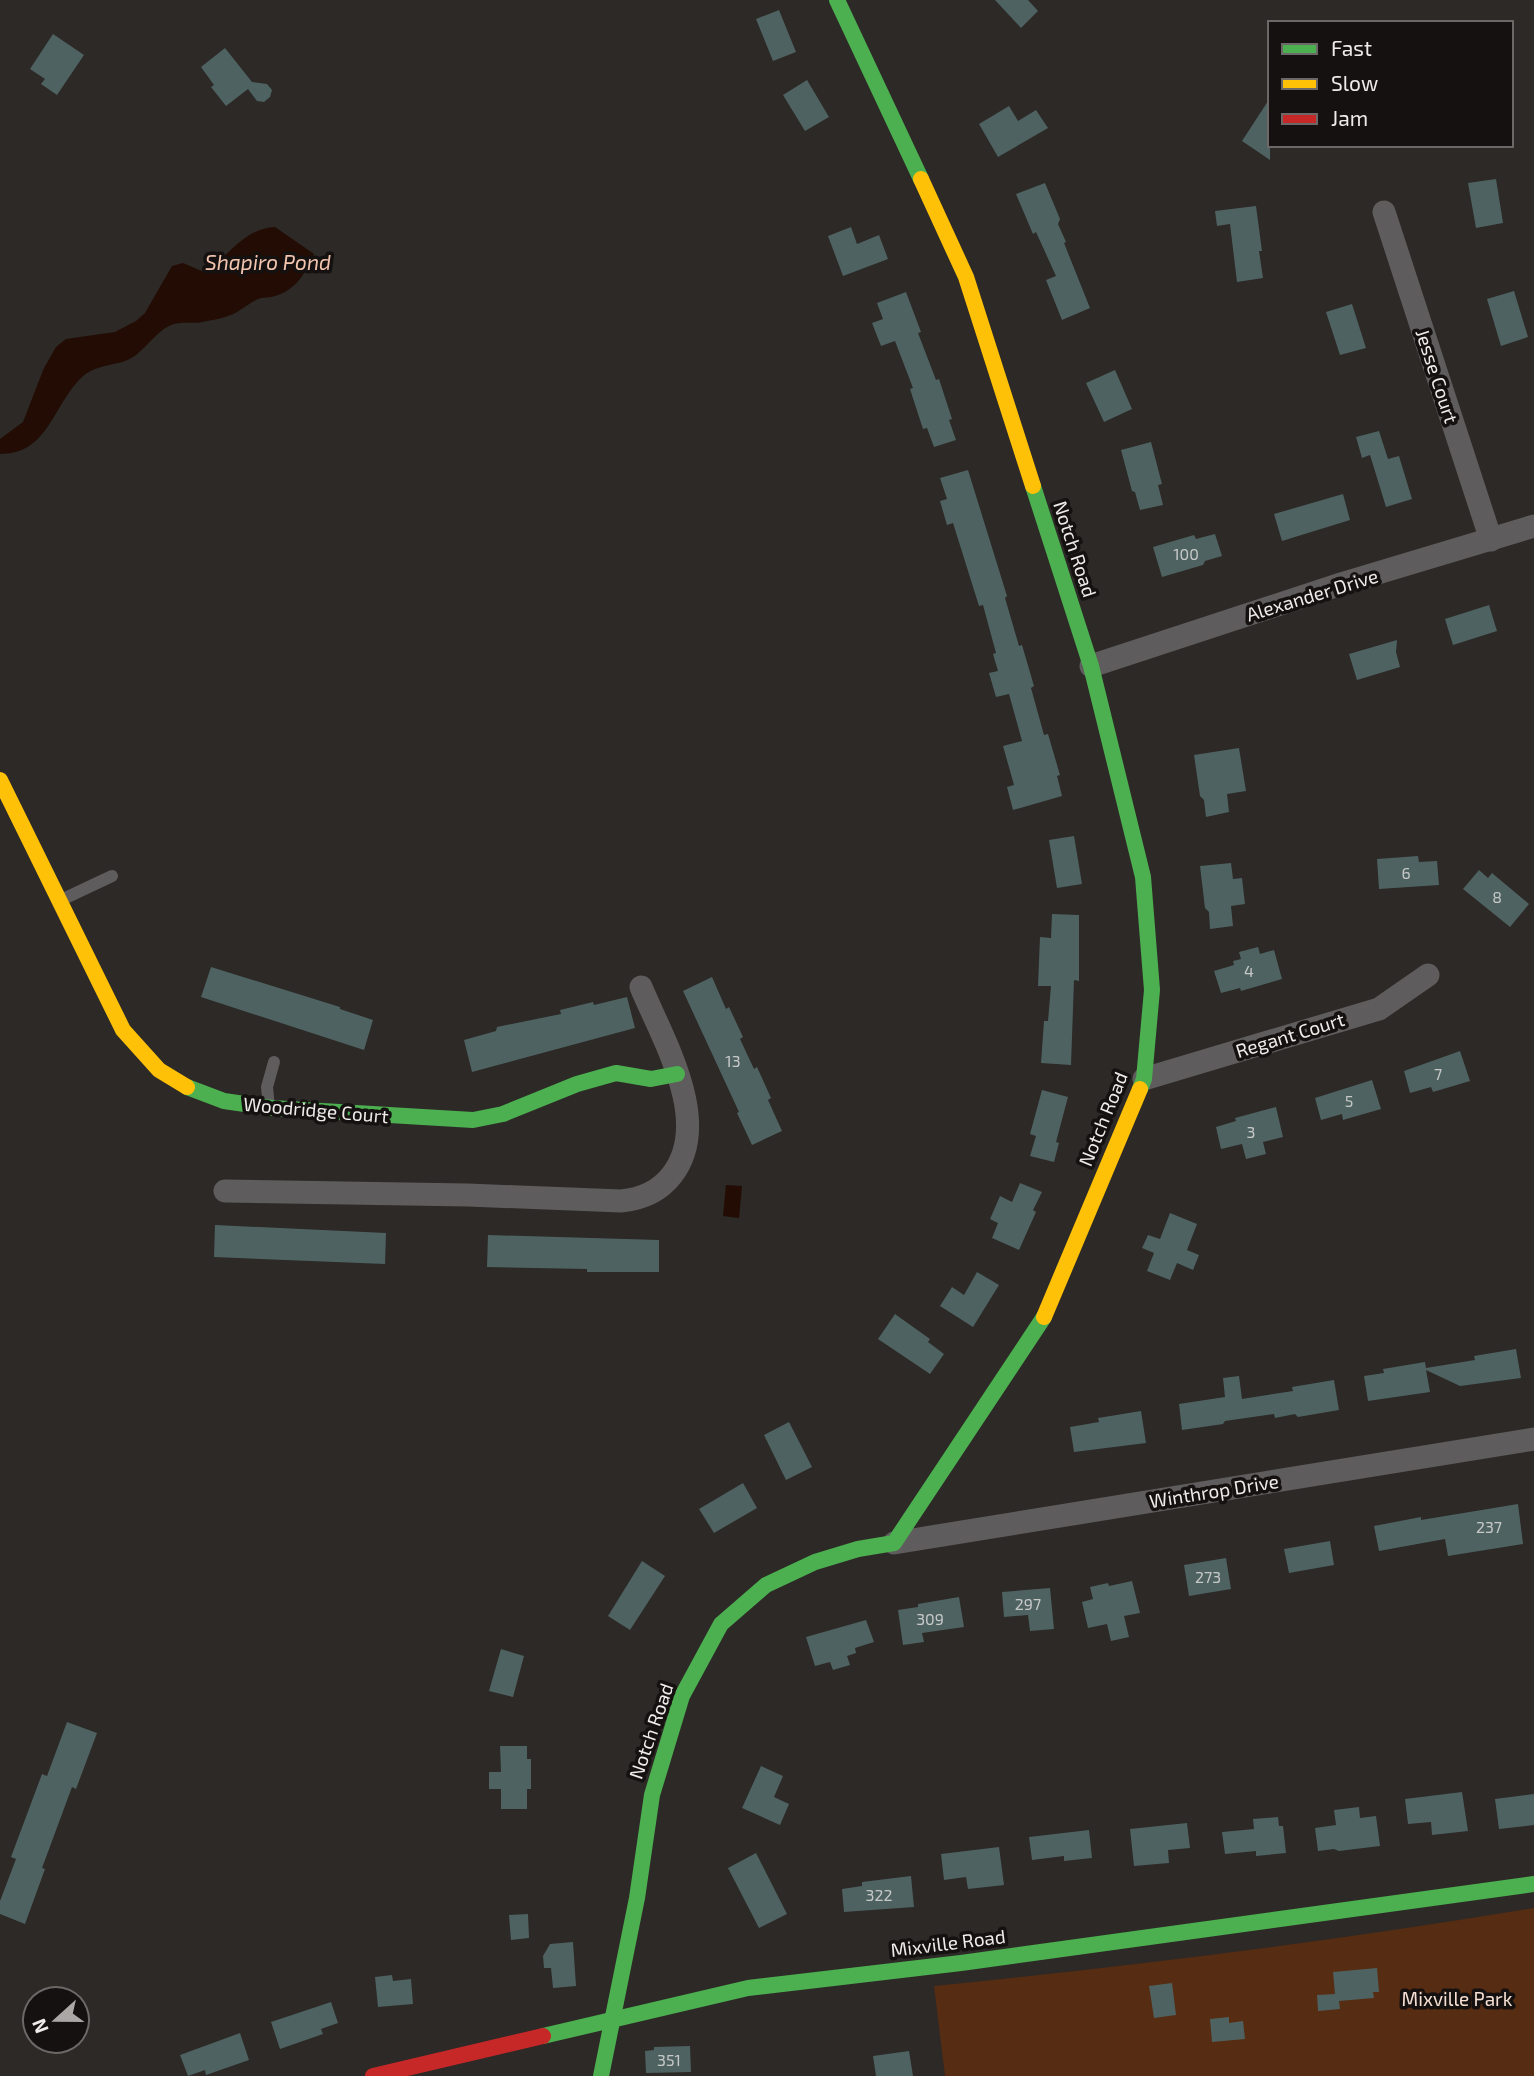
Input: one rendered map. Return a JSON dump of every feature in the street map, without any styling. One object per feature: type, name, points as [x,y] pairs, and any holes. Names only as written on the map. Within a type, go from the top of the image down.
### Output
[{"type":"street","name":"Notch Road","points":[[601,2076],[636,1899],[652,1795],[682,1696],[721,1624],[766,1585],[815,1562],[858,1549],[894,1543],[1042,1321],[1144,1079],[1152,990],[1143,877],[1091,666],[965,277],[837,0]]},
{"type":"street","name":"Jesse Court","points":[[1384,212],[1491,540]]},
{"type":"street","name":"Alexander Drive","points":[[1091,666],[1341,584],[1534,526]]},
{"type":"street","name":"Woodridge Court","points":[[0,780],[123,1030],[142,1054],[160,1070],[196,1091],[229,1102],[269,1108],[473,1120],[503,1114],[576,1084],[615,1073],[651,1079],[677,1074]]},
{"type":"street","name":"Regant Court","points":[[1144,1079],[1379,1009],[1428,975]]},
{"type":"street","points":[[225,1191],[468,1195],[621,1201],[636,1199],[653,1191],[670,1178],[679,1165],[689,1128],[687,1107],[677,1074],[641,987]]},
{"type":"street","name":"Winthrop Drive","points":[[894,1543],[1534,1438]]},
{"type":"street","name":"Mixville Road","points":[[373,2076],[748,1988],[961,1964],[1534,1884]]},
{"type":"lane","points":[[59,902],[113,876]]},
{"type":"lane","points":[[269,1108],[267,1087],[274,1062]]},
{"type":"green space","name":"Mixville Park","points":[[1534,1908],[1534,2076],[945,2076],[934,1986],[1235,1952]]},
{"type":"water","name":"Shapiro Pond","points":[[275,227],[314,254],[303,275],[287,291],[258,299],[225,317],[198,323],[175,324],[165,329],[131,358],[86,374],[71,390],[39,438],[16,452],[0,454],[0,439],[23,422],[44,368],[56,347],[66,339],[115,332],[136,321],[145,313],[172,266],[183,263],[204,272],[254,232]]},
{"type":"water","points":[[726,1185],[742,1186],[739,1218],[723,1216]]},
{"type":"building","points":[[995,0],[1028,0],[1038,11],[1021,28]]},
{"type":"building","points":[[779,10],[796,52],[773,61],[756,19]]},
{"type":"building","points":[[53,34],[84,55],[57,95],[41,84],[45,79],[30,69]]},
{"type":"building","points":[[225,48],[252,82],[267,84],[272,90],[270,97],[264,102],[257,101],[248,89],[226,106],[211,87],[214,85],[201,67]]},
{"type":"building","points":[[807,80],[829,117],[805,131],[783,95]]},
{"type":"building","points":[[1268,101],[1270,160],[1242,141]]},
{"type":"building","points":[[1009,106],[1018,121],[1036,110],[1048,128],[998,157],[979,124]]},
{"type":"building","points":[[1496,179],[1503,223],[1476,228],[1468,183]]},
{"type":"building","points":[[1045,183],[1060,219],[1058,224],[1066,242],[1064,243],[1090,308],[1062,320],[1046,280],[1056,276],[1036,232],[1033,234],[1016,194]]},
{"type":"building","points":[[1256,206],[1263,278],[1237,282],[1230,224],[1217,226],[1215,211]]},
{"type":"building","points":[[851,227],[857,244],[879,235],[888,259],[843,276],[828,236]]},
{"type":"building","points":[[1514,291],[1528,337],[1501,346],[1487,299]]},
{"type":"building","points":[[906,292],[921,332],[918,333],[936,380],[939,379],[956,440],[934,447],[927,428],[923,429],[910,389],[913,388],[895,341],[881,346],[872,323],[883,319],[877,303]]},
{"type":"building","points":[[1352,304],[1366,348],[1340,355],[1326,312]]},
{"type":"building","points":[[1115,370],[1132,409],[1104,422],[1086,383]]},
{"type":"building","points":[[1379,431],[1388,459],[1399,456],[1412,499],[1386,507],[1370,455],[1362,458],[1356,437]]},
{"type":"building","points":[[1151,442],[1162,484],[1158,485],[1163,505],[1140,510],[1121,450]]},
{"type":"building","points":[[968,470],[1007,596],[1005,598],[1019,646],[1022,645],[1034,686],[1031,688],[1044,735],[1048,734],[1060,775],[1057,776],[1062,796],[1013,810],[1007,787],[1014,785],[1003,746],[1022,741],[1009,694],[996,697],[989,673],[998,671],[993,654],[996,653],[983,605],[979,606],[953,523],[947,525],[940,501],[947,499],[940,478]]},
{"type":"building","points":[[1343,494],[1350,520],[1282,541],[1274,514]]},
{"type":"building","points":[[1215,534],[1222,556],[1205,561],[1203,565],[1162,577],[1153,547],[1194,535],[1196,539]]},
{"type":"building","points":[[1489,605],[1497,631],[1453,645],[1445,619]]},
{"type":"building","points":[[1397,640],[1396,652],[1400,667],[1357,680],[1349,654]]},
{"type":"building","points":[[1239,748],[1246,791],[1227,794],[1229,812],[1206,817],[1194,755]]},
{"type":"building","points":[[1074,836],[1082,884],[1057,888],[1049,840]]},
{"type":"building","points":[[1418,856],[1419,862],[1437,861],[1439,885],[1379,889],[1377,859]]},
{"type":"building","points":[[1231,863],[1233,879],[1242,878],[1245,904],[1231,906],[1233,926],[1210,929],[1200,866]]},
{"type":"building","points":[[1479,870],[1488,878],[1492,873],[1529,904],[1510,927],[1463,889]]},
{"type":"building","points":[[1052,914],[1079,915],[1079,981],[1074,980],[1071,1065],[1041,1063],[1044,1021],[1048,1021],[1051,986],[1038,986],[1040,937],[1051,938]]},
{"type":"building","points":[[1258,947],[1260,954],[1274,950],[1282,979],[1241,991],[1240,988],[1221,993],[1214,971],[1234,965],[1233,961],[1241,959],[1239,952]]},
{"type":"building","points":[[211,967],[373,1020],[364,1050],[201,997]]},
{"type":"building","points":[[712,977],[726,1009],[729,1007],[743,1037],[740,1039],[754,1069],[757,1067],[782,1131],[752,1145],[683,991]]},
{"type":"building","points":[[627,997],[635,1028],[472,1072],[464,1040],[496,1031],[497,1027],[561,1014],[560,1010]]},
{"type":"building","points":[[1460,1051],[1470,1081],[1433,1092],[1431,1087],[1410,1093],[1404,1071]]},
{"type":"building","points":[[1372,1080],[1381,1109],[1343,1120],[1342,1114],[1321,1120],[1315,1098]]},
{"type":"building","points":[[1042,1090],[1068,1097],[1056,1142],[1059,1143],[1054,1162],[1030,1156],[1036,1136],[1030,1134]]},
{"type":"building","points":[[1276,1107],[1283,1137],[1263,1142],[1266,1154],[1246,1159],[1242,1144],[1221,1149],[1216,1127],[1236,1121],[1235,1118]]},
{"type":"building","points":[[1020,1183],[1042,1192],[1019,1250],[992,1238],[998,1223],[990,1219],[1000,1196],[1012,1202]]},
{"type":"building","points":[[1170,1213],[1197,1224],[1187,1250],[1199,1255],[1193,1270],[1177,1263],[1170,1280],[1147,1271],[1154,1253],[1142,1248],[1148,1235],[1160,1239]]},
{"type":"building","points":[[215,1225],[386,1233],[385,1264],[214,1257]]},
{"type":"building","points":[[488,1235],[659,1240],[659,1272],[487,1267]]},
{"type":"building","points":[[977,1272],[999,1285],[973,1327],[940,1306],[952,1287],[964,1295]]},
{"type":"building","points":[[895,1314],[930,1339],[928,1342],[944,1354],[930,1374],[878,1339]]},
{"type":"building","points":[[1516,1349],[1521,1378],[1460,1386],[1426,1370],[1430,1392],[1368,1401],[1364,1376],[1384,1373],[1383,1369],[1425,1362],[1426,1368],[1475,1360],[1474,1356]]},
{"type":"building","points":[[1239,1376],[1242,1399],[1293,1391],[1292,1387],[1334,1380],[1339,1410],[1298,1417],[1295,1414],[1275,1418],[1274,1414],[1182,1430],[1179,1404],[1225,1397],[1223,1378]]},
{"type":"building","points":[[1141,1411],[1146,1443],[1074,1452],[1070,1427],[1099,1422],[1098,1418]]},
{"type":"building","points":[[789,1422],[812,1467],[786,1480],[764,1435]]},
{"type":"building","points":[[743,1483],[757,1508],[714,1533],[699,1509]]},
{"type":"building","points":[[1518,1504],[1523,1544],[1448,1556],[1445,1539],[1379,1551],[1374,1526]]},
{"type":"building","points":[[1330,1541],[1334,1565],[1289,1573],[1284,1549]]},
{"type":"building","points":[[1226,1558],[1231,1589],[1189,1596],[1184,1565]]},
{"type":"building","points":[[642,1561],[665,1576],[630,1630],[608,1616]]},
{"type":"building","points":[[1132,1581],[1140,1613],[1124,1616],[1129,1637],[1111,1641],[1107,1624],[1088,1628],[1082,1602],[1093,1599],[1090,1587]]},
{"type":"building","points":[[1050,1588],[1054,1629],[1030,1631],[1028,1615],[1004,1617],[1002,1592]]},
{"type":"building","points":[[959,1597],[964,1627],[922,1633],[924,1642],[903,1645],[898,1610]]},
{"type":"building","points":[[866,1620],[874,1642],[855,1648],[856,1653],[847,1656],[850,1665],[833,1670],[830,1662],[815,1666],[806,1637]]},
{"type":"building","points":[[501,1649],[524,1656],[513,1697],[489,1691]]},
{"type":"building","points":[[67,1722],[97,1733],[76,1789],[72,1787],[25,1924],[0,1914],[0,1901],[16,1859],[11,1857],[42,1774],[47,1776]]},
{"type":"building","points":[[500,1746],[527,1746],[527,1759],[531,1759],[531,1789],[527,1789],[527,1809],[501,1809],[501,1789],[489,1789],[489,1772],[501,1772]]},
{"type":"building","points":[[761,1766],[783,1776],[774,1797],[789,1804],[780,1825],[742,1808]]},
{"type":"building","points":[[1462,1792],[1468,1831],[1432,1835],[1431,1822],[1408,1824],[1405,1799]]},
{"type":"building","points":[[1534,1794],[1534,1825],[1499,1829],[1495,1799]]},
{"type":"building","points":[[1359,1807],[1360,1818],[1376,1816],[1380,1846],[1318,1851],[1315,1828],[1336,1825],[1334,1810]]},
{"type":"building","points":[[1278,1817],[1279,1826],[1283,1826],[1286,1853],[1256,1856],[1256,1851],[1225,1854],[1222,1832],[1254,1829],[1253,1819]]},
{"type":"building","points":[[1187,1823],[1190,1848],[1168,1850],[1169,1863],[1134,1866],[1130,1829]]},
{"type":"building","points":[[1089,1830],[1092,1858],[1064,1861],[1064,1856],[1032,1860],[1029,1837]]},
{"type":"building","points":[[999,1847],[1004,1885],[968,1889],[966,1877],[944,1880],[941,1854]]},
{"type":"building","points":[[756,1853],[787,1914],[759,1928],[728,1868]]},
{"type":"building","points":[[911,1876],[914,1907],[844,1912],[842,1889],[862,1886],[862,1882]]},
{"type":"building","points":[[528,1914],[529,1938],[511,1940],[509,1915]]},
{"type":"building","points":[[573,1942],[576,1986],[553,1988],[551,1968],[544,1968],[543,1956],[550,1944]]},
{"type":"building","points":[[1377,1968],[1379,1992],[1373,1992],[1374,1998],[1339,2001],[1340,2009],[1318,2011],[1317,1995],[1335,1994],[1333,1972]]},
{"type":"building","points":[[392,1975],[393,1981],[411,1979],[413,2004],[378,2007],[375,1977]]},
{"type":"building","points":[[1172,1983],[1176,2015],[1154,2018],[1149,1986]]},
{"type":"building","points":[[331,2002],[338,2023],[321,2029],[323,2034],[280,2049],[271,2022]]},
{"type":"building","points":[[1229,2017],[1229,2023],[1243,2021],[1245,2039],[1212,2042],[1210,2019]]},
{"type":"building","points":[[240,2033],[249,2060],[206,2075],[205,2070],[188,2076],[180,2055]]},
{"type":"building","points":[[690,2046],[691,2072],[646,2073],[645,2051],[654,2050],[654,2047]]},
{"type":"building","points":[[909,2051],[913,2076],[876,2076],[873,2056]]},
{"type":"traffic: fast","points":[[837,0],[921,179]]},
{"type":"traffic: fast","points":[[1033,486],[1091,666],[1143,877],[1152,990],[1144,1079],[1140,1089]]},
{"type":"traffic: fast","points":[[187,1087],[224,1101],[272,1108],[473,1120],[503,1114],[577,1084],[616,1073],[651,1079],[677,1074]]},
{"type":"traffic: fast","points":[[601,2076],[637,1898],[652,1795],[682,1696],[721,1624],[766,1585],[815,1562],[858,1549],[894,1543],[1044,1317]]},
{"type":"traffic: fast","points":[[543,2036],[748,1988],[961,1963],[1534,1884]]},
{"type":"traffic: slow","points":[[921,179],[966,277],[1033,486]]},
{"type":"traffic: slow","points":[[0,780],[123,1030],[159,1070],[187,1087]]},
{"type":"traffic: slow","points":[[1044,1317],[1140,1089]]},
{"type":"traffic: jam","points":[[373,2076],[543,2036]]}]
